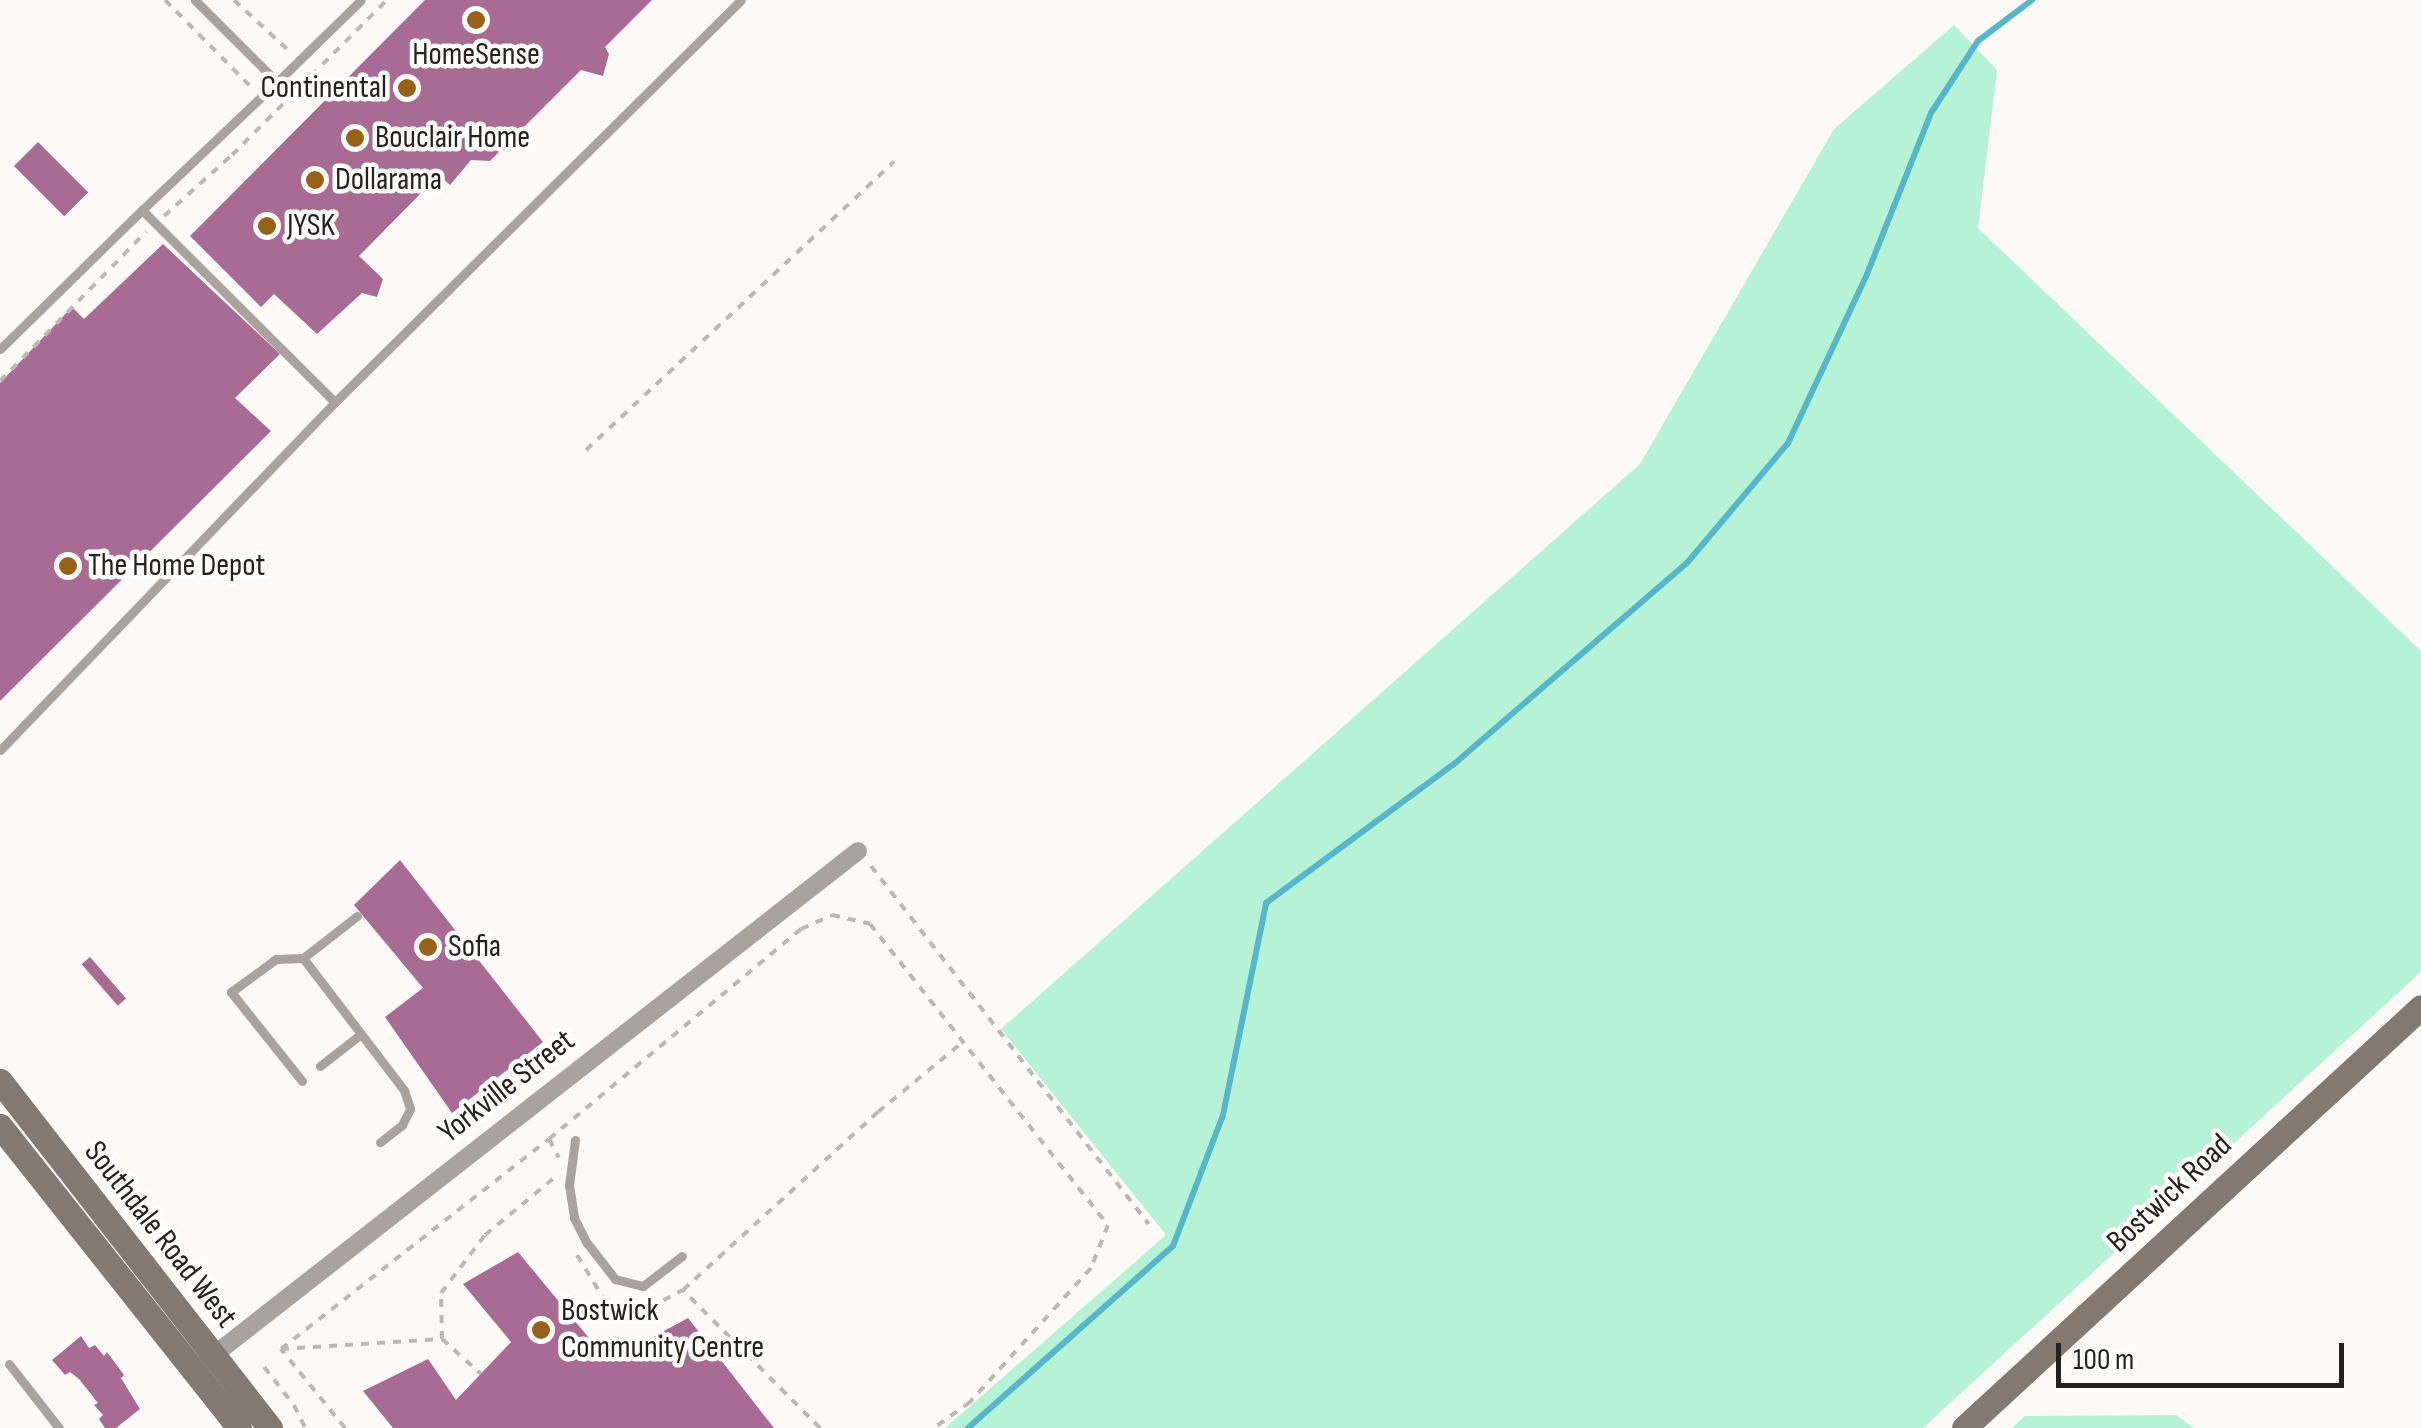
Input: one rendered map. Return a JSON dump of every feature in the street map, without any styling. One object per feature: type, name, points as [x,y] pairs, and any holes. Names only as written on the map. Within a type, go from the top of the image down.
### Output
[{"type":"main road","name":"Bostwick Road","points":[[1964,1428],[2421,1007]]},
{"type":"main road","name":"Southdale Road West","points":[[0,1081],[203,1363],[238,1428]]},
{"type":"main road","name":"Southdale Road West","points":[[0,1126],[203,1363],[270,1428]]},
{"type":"street","name":"Yorkville Street","points":[[203,1363],[858,851]]},
{"type":"lane","points":[[195,0],[277,82]]},
{"type":"lane","points":[[0,349],[361,0]]},
{"type":"lane","points":[[0,750],[335,402],[742,0]]},
{"type":"lane","points":[[142,210],[335,402]]},
{"type":"lane","points":[[302,1081],[231,992],[276,959],[303,958],[358,916]]},
{"type":"lane","points":[[303,958],[404,1090],[410,1109],[402,1125],[380,1142]]},
{"type":"lane","points":[[320,1066],[361,1034]]},
{"type":"lane","points":[[574,1140],[570,1185],[574,1218],[586,1243],[615,1279],[643,1286],[682,1256]]},
{"type":"lane","points":[[9,1364],[60,1428]]},
{"type":"path","points":[[165,0],[247,80],[270,117]]},
{"type":"path","points":[[234,0],[300,61]]},
{"type":"path","points":[[0,381],[156,223],[387,0]]},
{"type":"path","points":[[586,450],[894,162]]},
{"type":"path","points":[[858,851],[1149,1224]]},
{"type":"path","points":[[281,1349],[550,1138],[801,930],[832,914],[870,924],[1108,1225],[1091,1268],[970,1402],[934,1428]]},
{"type":"path","points":[[820,1428],[684,1290],[878,1112],[963,1042]]},
{"type":"path","points":[[442,1339],[441,1294],[484,1236],[564,1169],[550,1138]]},
{"type":"path","points":[[281,1349],[442,1339],[481,1374]]},
{"type":"path","points":[[281,1349],[345,1428]]},
{"type":"path","points":[[264,1367],[294,1405],[305,1428]]},
{"type":"green space","points":[[1954,25],[1997,70],[1978,228],[2421,651],[2421,972],[1923,1428],[945,1428],[1166,1235],[1001,1029],[1640,464],[1834,129]]},
{"type":"green space","points":[[2176,1415],[2194,1428],[2012,1428],[2025,1416]]},
{"type":"building","points":[[425,0],[652,0],[605,47],[609,54],[603,76],[581,70],[490,161],[471,160],[450,185],[439,175],[359,256],[383,279],[377,297],[362,293],[317,334],[274,294],[261,307],[190,236]]},
{"type":"building","points":[[38,142],[88,192],[64,216],[14,166]]},
{"type":"building","name":"The Home Depot","points":[[163,244],[280,354],[235,398],[271,431],[0,701],[0,383],[72,307],[84,319]]},
{"type":"building","name":"Sofia","points":[[400,860],[543,1042],[452,1113],[385,1017],[423,988],[354,905]]},
{"type":"building","points":[[90,957],[126,999],[118,1006],[82,964]]},
{"type":"building","name":"Bostwick Community Centre","points":[[518,1252],[608,1361],[688,1318],[774,1428],[393,1428],[363,1391],[428,1359],[456,1400],[511,1342],[463,1284]]},
{"type":"building","points":[[81,1336],[89,1348],[95,1345],[104,1356],[107,1352],[124,1375],[121,1378],[140,1409],[116,1428],[105,1428],[99,1419],[103,1415],[94,1405],[98,1403],[79,1379],[70,1372],[65,1375],[52,1360]]},
{"type":"waterway","points":[[968,1428],[1173,1246],[1223,1115],[1266,903],[1454,764],[1687,563],[1788,443],[1867,274],[1931,113],[1978,41],[2032,0]]},
{"type":"place","name":"HomeSense","points":[[476,20]]},
{"type":"place","name":"Continental","points":[[407,88]]},
{"type":"place","name":"Bouclair Home","points":[[355,138]]},
{"type":"place","name":"Dollarama","points":[[315,180]]},
{"type":"place","name":"JYSK","points":[[267,226]]},
{"type":"place","name":"The Home Depot","points":[[68,566]]},
{"type":"place","name":"Sofia","points":[[428,947]]},
{"type":"place","name":"Bostwick Community Centre","points":[[541,1330]]}]
